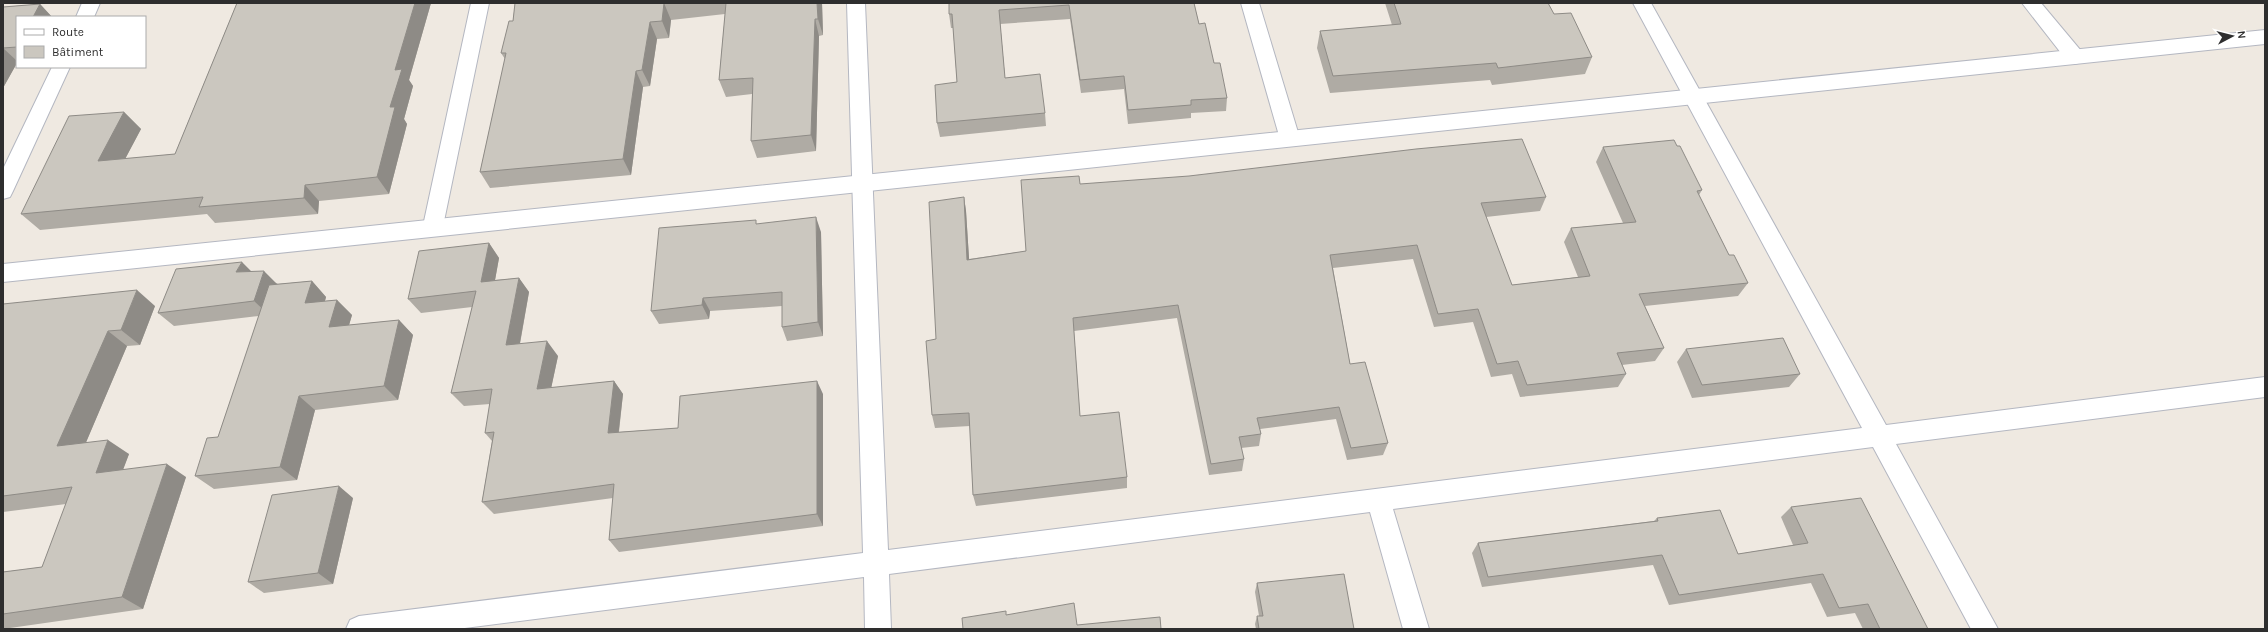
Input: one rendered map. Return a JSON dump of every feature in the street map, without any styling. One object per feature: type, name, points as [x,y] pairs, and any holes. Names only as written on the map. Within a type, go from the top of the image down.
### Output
[{"type":"street","points":[[85,16],[91,3]]},
{"type":"street","points":[[433,226],[480,3]]},
{"type":"street","points":[[856,3],[878,629]]},
{"type":"street","points":[[1250,3],[1290,139]]},
{"type":"street","points":[[1642,3],[1985,629]]},
{"type":"street","points":[[2032,3],[2075,57]]},
{"type":"street","points":[[3,273],[433,226],[862,184],[2265,37]]},
{"type":"street","points":[[3,191],[61,68]]},
{"type":"street","points":[[358,629],[2265,387]]},
{"type":"street","points":[[1378,499],[1416,629]]},
{"type":"building","points":[[237,3],[415,3],[395,70],[402,69],[390,107],[395,107],[377,177],[305,185],[304,198],[199,207],[203,197],[21,214],[69,116],[124,112],[98,161],[175,154]]},
{"type":"building","points":[[515,3],[664,3],[662,21],[650,22],[642,70],[636,71],[623,159],[480,172],[506,53],[501,53],[509,21],[513,21]]},
{"type":"building","points":[[726,3],[817,3],[818,19],[815,19],[811,135],[751,141],[753,78],[719,80]]},
{"type":"building","points":[[949,3],[1194,3],[1199,24],[1205,23],[1214,63],[1220,63],[1227,98],[1191,100],[1191,105],[1128,110],[1124,76],[1080,80],[1069,5],[999,10],[1005,78],[1040,74],[1045,113],[937,123],[935,85],[957,82],[952,14],[949,14]]},
{"type":"building","points":[[1394,3],[1548,3],[1554,14],[1571,13],[1592,57],[1498,68],[1496,63],[1333,76],[1320,31],[1401,24]]},
{"type":"building","points":[[40,4],[34,16],[16,16],[16,47],[3,48],[3,7]]},
{"type":"building","points":[[1522,139],[1546,197],[1481,203],[1512,285],[1590,276],[1571,228],[1636,222],[1603,147],[1674,140],[1677,146],[1680,146],[1702,190],[1697,191],[1729,255],[1734,255],[1748,283],[1639,294],[1664,348],[1617,353],[1626,374],[1527,385],[1518,361],[1497,364],[1478,309],[1438,314],[1417,245],[1330,255],[1350,364],[1365,362],[1388,443],[1351,448],[1339,407],[1257,418],[1261,434],[1239,437],[1244,459],[1211,464],[1178,305],[1073,318],[1080,416],[1119,412],[1127,477],[973,495],[969,413],[932,415],[926,341],[936,339],[929,202],[964,197],[967,260],[1026,251],[1021,180],[1079,176],[1080,184],[1189,176],[1416,149]]},
{"type":"building","points":[[816,217],[818,322],[782,327],[782,292],[703,298],[702,305],[651,311],[659,228],[756,220],[756,224]]},
{"type":"building","points":[[489,243],[481,282],[519,278],[506,345],[547,341],[537,389],[614,381],[608,433],[678,428],[680,396],[817,381],[817,514],[609,540],[614,484],[482,502],[494,432],[485,433],[492,389],[451,393],[476,291],[408,299],[419,251]]},
{"type":"building","points":[[242,262],[236,272],[264,271],[254,301],[158,313],[176,269]]},
{"type":"building","points":[[312,281],[305,303],[337,300],[329,327],[399,320],[384,386],[299,396],[280,467],[195,476],[207,438],[218,437],[269,285]]},
{"type":"building","points":[[137,290],[121,330],[108,331],[57,446],[108,440],[96,473],[167,464],[122,597],[3,614],[3,572],[42,567],[72,487],[3,496],[3,304]]},
{"type":"building","points":[[1783,338],[1800,374],[1702,385],[1686,349]]},
{"type":"building","points":[[339,486],[318,573],[248,582],[272,495]]},
{"type":"building","points":[[1861,498],[1928,629],[1880,629],[1868,604],[1839,608],[1823,574],[1679,595],[1662,555],[1488,577],[1478,543],[1658,521],[1657,518],[1720,510],[1738,554],[1808,543],[1791,507]]},
{"type":"building","points":[[1344,574],[1354,629],[1259,629],[1257,616],[1263,616],[1257,583]]},
{"type":"building","points":[[1074,603],[1077,625],[1160,617],[1161,629],[963,629],[962,618],[1006,611],[1006,615]]}]
